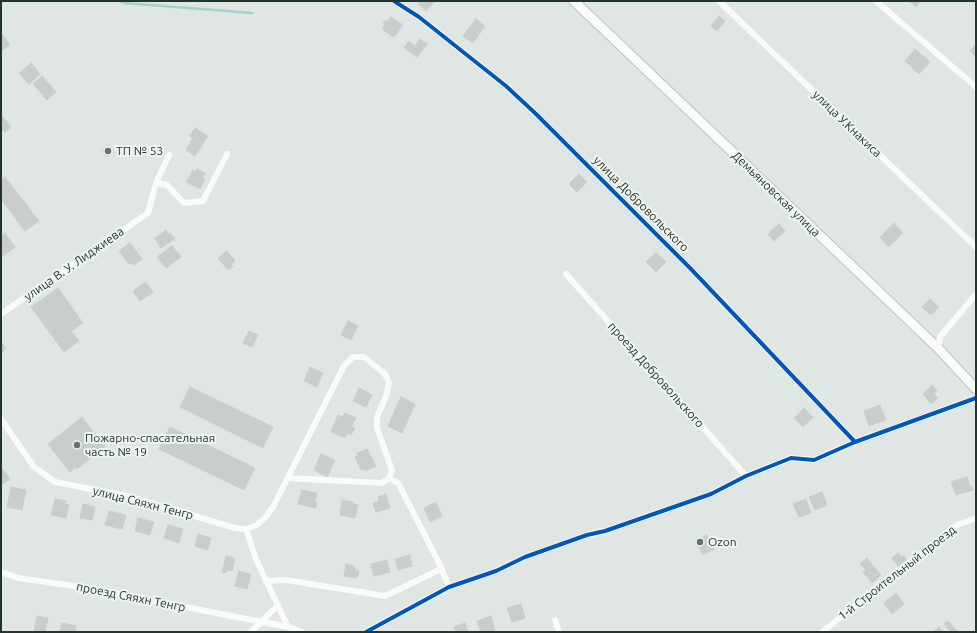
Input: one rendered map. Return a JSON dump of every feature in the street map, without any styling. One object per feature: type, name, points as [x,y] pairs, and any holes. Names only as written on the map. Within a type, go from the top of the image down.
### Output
[{"type":"street","name":"улица Добровольского","points":[[394,1],[419,18],[506,86],[535,113],[691,269],[855,442]]},
{"type":"street","name":"улица У.Кнакиса","points":[[719,1],[976,247]]},
{"type":"street","points":[[876,1],[976,87]]},
{"type":"street","name":"Демьяновская улица","points":[[580,3],[938,348],[976,389]]},
{"type":"street","points":[[169,155],[156,183],[167,186],[184,203],[203,201],[226,154]]},
{"type":"street","name":"улица В. У. Лиджиева","points":[[1,314],[148,213],[156,183]]},
{"type":"street","name":"проезд Добровольского","points":[[566,274],[746,476]]},
{"type":"street","points":[[938,348],[940,337],[976,294]]},
{"type":"street","points":[[288,478],[382,483],[389,478],[392,470],[377,428],[377,417],[386,396],[389,383],[385,374],[364,357],[353,357],[344,366],[273,507],[265,518],[257,525],[246,529],[256,559],[288,627]]},
{"type":"street","points":[[366,632],[449,587],[496,570],[525,557],[586,534],[605,531],[711,494],[746,476],[791,458],[814,460],[855,442],[976,398]]},
{"type":"street","name":"улица Сяяхн Тенгр","points":[[1,419],[34,467],[55,482],[127,496],[235,528],[246,529]]},
{"type":"street","points":[[389,478],[398,483],[440,565],[449,587]]},
{"type":"street","name":"1-й Строительный проезд","points":[[822,632],[957,525],[976,518]]},
{"type":"street","points":[[266,581],[286,580],[385,596],[441,570]]},
{"type":"street","name":"проезд Сяяхн Тенгр","points":[[1,572],[18,578],[88,588],[288,627],[302,632]]},
{"type":"street","points":[[251,632],[278,605]]},
{"type":"street","points":[[555,620],[560,632]]},
{"type":"building","points":[[420,1],[435,1],[426,11],[418,4]]},
{"type":"building","points":[[909,1],[920,1],[916,7]]},
{"type":"building","points":[[719,16],[725,21],[717,31],[711,26]]},
{"type":"building","points":[[391,17],[403,25],[394,37],[382,29],[385,24],[383,23],[385,20],[387,22]]},
{"type":"building","points":[[476,19],[485,26],[473,43],[463,36]]},
{"type":"building","points":[[1,33],[10,45],[1,51]]},
{"type":"building","points":[[420,39],[427,44],[417,57],[404,48],[409,41],[415,46]]},
{"type":"building","points":[[976,44],[976,57],[970,51]]},
{"type":"building","points":[[915,49],[930,62],[919,74],[905,61]]},
{"type":"building","points":[[31,63],[40,74],[29,84],[19,73]]},
{"type":"building","points":[[42,76],[56,92],[47,100],[33,84]]},
{"type":"building","points":[[1,114],[11,127],[5,132],[3,130],[1,131]]},
{"type":"building","points":[[195,128],[208,136],[195,156],[186,150],[193,138],[189,136]]},
{"type":"building","name":"ТП № 53","points":[[108,146],[113,152],[107,157],[102,150]]},
{"type":"building","points":[[197,169],[205,173],[203,178],[205,179],[200,189],[186,182],[193,170],[195,172]]},
{"type":"building","points":[[579,174],[587,182],[577,192],[569,184]]},
{"type":"building","points":[[5,177],[39,221],[25,231],[1,199],[1,180]]},
{"type":"building","points":[[894,223],[903,233],[889,247],[880,237]]},
{"type":"building","points":[[779,224],[785,231],[774,241],[768,234]]},
{"type":"building","points":[[166,230],[175,239],[161,248],[155,238]]},
{"type":"building","points":[[5,233],[15,247],[1,257],[1,236]]},
{"type":"building","points":[[130,243],[142,259],[134,265],[132,263],[129,264],[119,251]]},
{"type":"building","points":[[172,246],[181,257],[166,268],[157,257]]},
{"type":"building","points":[[227,251],[235,261],[231,264],[233,267],[228,270],[218,258]]},
{"type":"building","points":[[656,252],[666,262],[656,272],[646,262]]},
{"type":"building","points":[[146,282],[153,292],[140,301],[133,291]]},
{"type":"building","points":[[58,288],[83,323],[68,333],[44,298]]},
{"type":"building","points":[[44,298],[68,333],[71,331],[79,341],[64,352],[31,307]]},
{"type":"building","points":[[930,299],[939,307],[931,315],[922,307]]},
{"type":"building","points":[[348,321],[358,326],[351,340],[341,335]]},
{"type":"building","points":[[249,331],[258,335],[252,347],[243,343]]},
{"type":"building","points":[[1,342],[6,348],[1,354]]},
{"type":"building","points":[[310,367],[323,373],[317,387],[304,381]]},
{"type":"building","points":[[932,385],[937,391],[934,394],[938,398],[931,404],[923,394]]},
{"type":"building","points":[[190,387],[273,427],[263,448],[180,407]]},
{"type":"building","points":[[359,388],[372,395],[366,407],[353,401]]},
{"type":"building","points":[[401,397],[415,404],[402,433],[388,426]]},
{"type":"building","points":[[880,405],[886,420],[869,426],[864,411]]},
{"type":"building","points":[[804,408],[813,417],[803,427],[794,418]]},
{"type":"building","points":[[345,413],[356,418],[351,427],[355,428],[351,435],[347,433],[345,438],[331,432],[338,415],[342,417]]},
{"type":"building","name":"Пожарно-спасательная часть № 19","points":[[82,417],[105,447],[77,469],[76,467],[70,472],[48,444]]},
{"type":"building","points":[[170,427],[255,468],[244,490],[159,449]]},
{"type":"building","points":[[367,449],[376,466],[366,471],[365,469],[361,470],[355,457],[358,456],[357,453]]},
{"type":"building","points":[[321,454],[335,460],[327,477],[314,470]]},
{"type":"building","points":[[1,467],[10,479],[1,485]]},
{"type":"building","points":[[967,477],[970,487],[972,486],[973,490],[956,495],[951,482]]},
{"type":"building","points":[[11,487],[26,490],[22,510],[7,507]]},
{"type":"building","points":[[302,490],[317,493],[315,502],[317,502],[316,508],[298,504]]},
{"type":"building","points":[[822,492],[827,505],[815,510],[809,497]]},
{"type":"building","points":[[386,494],[390,508],[376,512],[373,503],[379,501],[378,497]]},
{"type":"building","points":[[55,499],[66,501],[65,504],[69,505],[66,518],[51,515]]},
{"type":"building","points":[[806,499],[811,513],[799,517],[793,504]]},
{"type":"building","points":[[342,500],[353,502],[353,504],[358,505],[355,518],[340,515]]},
{"type":"building","points":[[436,502],[442,516],[430,522],[424,508]]},
{"type":"building","points":[[83,504],[95,507],[92,520],[80,518]]},
{"type":"building","points":[[109,511],[126,515],[122,529],[105,525]]},
{"type":"building","points":[[138,518],[154,522],[150,535],[135,531]]},
{"type":"building","points":[[168,525],[183,529],[179,543],[164,538]]},
{"type":"building","points":[[198,534],[211,538],[208,550],[195,546]]},
{"type":"building","points":[[707,535],[715,549],[703,555],[696,541]]},
{"type":"building","points":[[898,553],[902,557],[904,556],[906,560],[898,566],[892,558]]},
{"type":"building","points":[[410,555],[412,566],[398,570],[395,559]]},
{"type":"building","points":[[226,556],[235,558],[232,571],[227,570],[226,573],[222,572]]},
{"type":"building","points":[[867,558],[881,575],[872,583],[863,572],[866,570],[860,564]]},
{"type":"building","points":[[387,560],[390,572],[374,576],[371,564]]},
{"type":"building","points":[[346,564],[355,566],[355,570],[359,571],[356,578],[344,576]]},
{"type":"building","points":[[239,571],[251,574],[247,589],[235,586]]},
{"type":"building","points":[[896,593],[904,604],[892,614],[884,603]]},
{"type":"building","points":[[521,604],[525,618],[512,622],[507,608]]},
{"type":"building","points":[[37,616],[48,618],[45,632],[34,631]]},
{"type":"building","points":[[491,616],[495,630],[490,632],[481,632],[477,621]]},
{"type":"building","points":[[948,621],[958,632],[950,632],[944,624]]},
{"type":"building","points":[[62,623],[76,626],[75,632],[60,632]]},
{"type":"building","points":[[465,623],[468,632],[456,632],[454,627]]},
{"type":"building","points":[[939,627],[943,632],[933,632]]},
{"type":"waterway","points":[[120,1],[125,3],[252,13]]},
{"type":"cycle path","points":[[394,1],[419,17],[506,86],[535,113],[691,269],[855,442]]},
{"type":"cycle path","points":[[366,632],[449,587],[496,571],[525,557],[711,494],[746,476],[791,458],[814,460],[855,442],[976,398]]},
{"type":"place","name":"ТП № 53","points":[[108,151]]},
{"type":"place","name":"Пожарно-спасательная часть № 19","points":[[77,445]]},
{"type":"place","name":"Ozon","points":[[700,542]]}]
